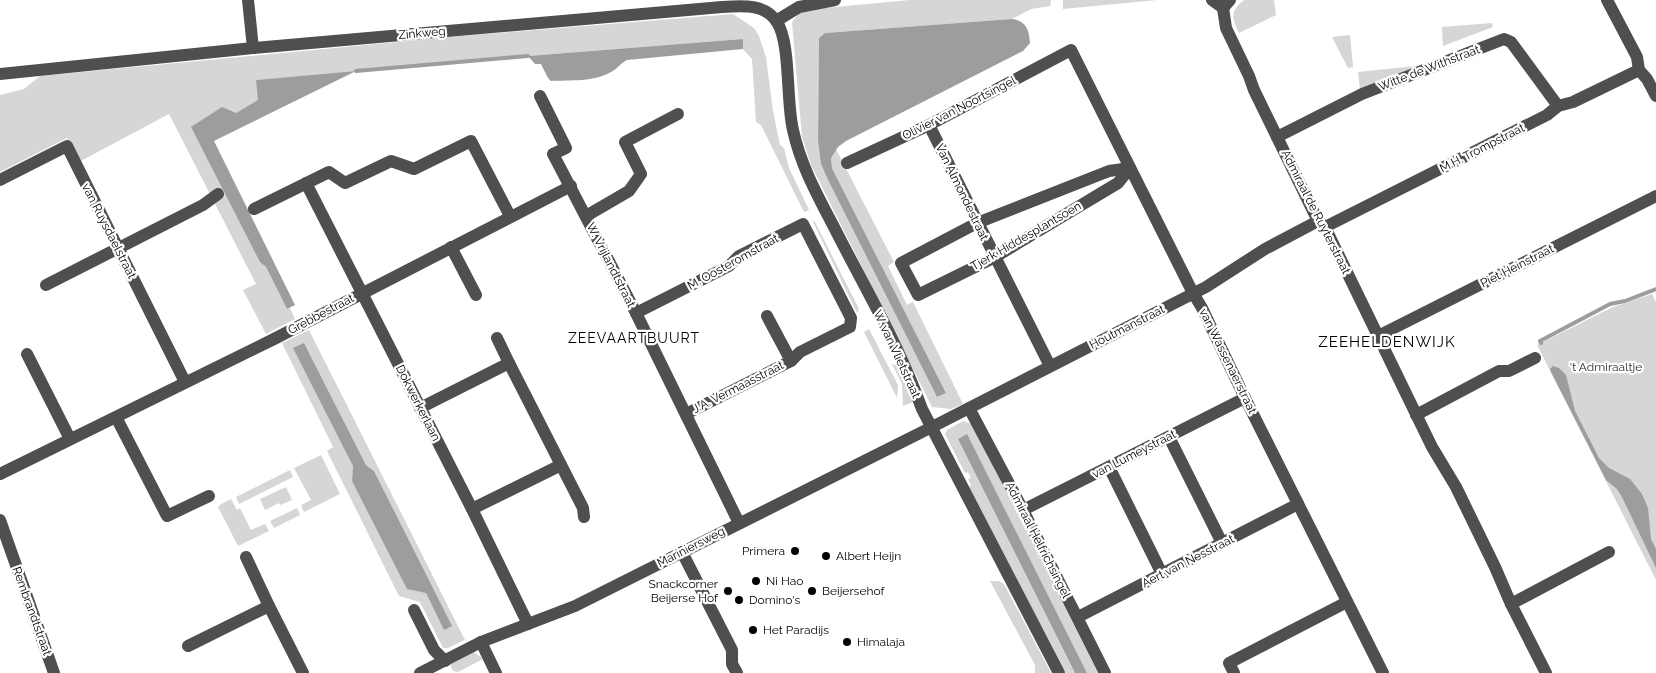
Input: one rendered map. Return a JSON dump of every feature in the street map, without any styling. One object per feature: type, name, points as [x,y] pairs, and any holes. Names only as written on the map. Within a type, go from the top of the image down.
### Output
[{"type":"street","points":[[248,0],[253,48]]},
{"type":"street","points":[[776,21],[799,7],[835,0]]},
{"type":"street","points":[[1212,0],[1227,4]]},
{"type":"street","points":[[1607,0],[1637,57],[1639,70],[1647,79],[1656,96]]},
{"type":"street","name":"Admiraal de Ruyterstraat","points":[[1227,4],[1226,28],[1277,137],[1432,447],[1456,487],[1496,566],[1511,604],[1546,673]]},
{"type":"street","name":"Zinkweg","points":[[0,74],[253,48],[722,7],[750,6],[764,10],[776,21]]},
{"type":"street","name":"W. van Vlietstraat","points":[[776,21],[783,35],[790,120],[798,152],[812,184],[904,364],[922,409],[1059,673]]},
{"type":"street","name":"Witte de Withstraat","points":[[1277,137],[1362,94],[1504,39],[1512,42],[1558,106]]},
{"type":"street","name":"Olivier van Noortsingel","points":[[847,163],[929,125],[1071,50]]},
{"type":"street","name":"van Wassenaerstraat","points":[[1071,50],[1192,293],[1202,308],[1383,673]]},
{"type":"street","name":"M.H. Trompstraat","points":[[1322,224],[1547,115],[1558,106],[1573,102],[1639,70]]},
{"type":"street","name":"W. Vrijlandtstraat","points":[[540,96],[566,148],[553,154],[636,313],[739,523]]},
{"type":"street","points":[[586,216],[629,191],[641,174],[625,142],[678,114]]},
{"type":"street","name":"Van Almondestraat","points":[[929,125],[1050,366]]},
{"type":"street","points":[[254,209],[329,172],[344,183],[391,161],[414,169],[472,141],[510,216]]},
{"type":"street","name":"van Ruysdaelstraat","points":[[0,180],[67,146],[185,382]]},
{"type":"street","name":"Tjerk Hiddesplantsoen","points":[[1130,168],[1118,183],[995,257],[918,295],[900,263],[978,223],[1109,171],[1130,168]]},
{"type":"street","name":"Dokwerkerlaan","points":[[306,183],[472,509],[528,624]]},
{"type":"street","name":"Grebbestraat","points":[[0,474],[274,339],[571,186]]},
{"type":"street","points":[[46,285],[203,206],[218,194]]},
{"type":"street","name":"Piet Heinstraat","points":[[1378,336],[1656,196]]},
{"type":"street","name":"M. Oosteromstraat","points":[[636,313],[729,266],[739,256],[803,224],[851,318],[850,327]]},
{"type":"street","name":"Houtmanstraat","points":[[932,428],[1206,287],[1265,249],[1322,224]]},
{"type":"street","points":[[451,247],[476,296]]},
{"type":"street","name":"J.A. Vermaasstraat","points":[[767,316],[790,361]]},
{"type":"street","name":"J.A. Vermaasstraat","points":[[686,414],[790,361],[800,352],[850,327]]},
{"type":"street","points":[[497,338],[584,508],[584,518]]},
{"type":"street","points":[[26,354],[70,439]]},
{"type":"street","points":[[1416,415],[1499,371],[1509,372],[1535,358]]},
{"type":"street","points":[[420,408],[510,363]]},
{"type":"street","name":"van Lumeystraat","points":[[1023,510],[1245,398]]},
{"type":"street","name":"Admiraal Helfrichsingel","points":[[969,408],[1078,617],[1105,673]]},
{"type":"street","points":[[116,417],[167,516],[209,496]]},
{"type":"street","name":"Mariniersweg","points":[[420,673],[481,642],[575,606],[932,428]]},
{"type":"street","points":[[1169,437],[1222,543]]},
{"type":"street","points":[[472,509],[561,465]]},
{"type":"street","points":[[1109,467],[1162,574]]},
{"type":"street","name":"Aert van Nesstraat","points":[[1078,617],[1298,504]]},
{"type":"street","name":"Rembrandtstraat","points":[[0,520],[54,673]]},
{"type":"street","points":[[682,552],[732,650],[732,664],[737,673]]},
{"type":"street","points":[[1511,604],[1609,552]]},
{"type":"street","points":[[246,558],[303,673]]},
{"type":"street","points":[[1234,673],[1228,662],[1347,602]]},
{"type":"street","points":[[188,646],[269,606]]},
{"type":"street","points":[[414,610],[434,650],[444,661]]},
{"type":"street","points":[[481,642],[496,673]]},
{"type":"green space","points":[[910,0],[1051,0],[1050,6],[1031,9],[1012,19],[825,33],[819,38],[818,141],[821,164],[937,397],[946,393],[832,168],[831,158],[836,149],[894,262],[888,266],[907,305],[913,302],[963,404],[951,409],[932,407],[811,165],[802,137],[792,22],[802,10]]},
{"type":"green space","points":[[1063,0],[1157,0],[1063,9]]},
{"type":"green space","points":[[1244,0],[1274,0],[1276,15],[1239,33],[1233,15],[1236,8]]},
{"type":"green space","points":[[733,14],[754,28],[759,36],[766,57],[773,111],[780,145],[784,148],[789,168],[809,210],[804,212],[761,125],[756,122],[752,59],[743,49],[743,39],[257,80],[259,100],[236,113],[192,127],[260,261],[266,267],[287,309],[290,308],[295,319],[266,334],[243,290],[256,284],[169,114],[79,162],[67,138],[0,172],[0,95],[24,89],[40,76],[450,37]]},
{"type":"green space","points":[[1492,23],[1493,27],[1443,46],[1442,27]]},
{"type":"green space","points":[[1350,35],[1353,67],[1348,68],[1332,37]]},
{"type":"green space","points":[[1416,66],[1416,68],[1360,90],[1358,72]]},
{"type":"green space","points":[[812,220],[815,222],[859,309],[857,313]]},
{"type":"green space","name":"'t Admiraaltje","points":[[1652,294],[1656,302],[1656,580],[1537,345],[1613,307]]},
{"type":"green space","points":[[869,329],[898,385],[897,398],[864,332]]},
{"type":"green space","points":[[309,330],[465,640],[448,648],[443,648],[420,602],[399,596],[327,451],[333,447],[282,343]],"holes":[[[304,343],[366,465],[374,471],[451,626],[444,629],[426,593],[352,481],[353,466]]]},
{"type":"green space","points":[[892,364],[898,365],[913,402],[903,406],[902,384]]},
{"type":"green space","points":[[963,421],[972,424],[1098,673],[1087,673],[967,435],[958,439],[1075,673],[1066,673],[969,487],[971,485],[968,479],[971,478],[968,472],[965,473],[945,434],[947,430]]},
{"type":"green space","points":[[321,455],[340,494],[304,512],[301,505],[311,500],[294,468]]},
{"type":"green space","points":[[290,470],[293,477],[239,504],[236,497]]},
{"type":"green space","points":[[286,487],[292,500],[280,505],[279,503],[265,510],[260,499]]},
{"type":"green space","points":[[231,499],[237,510],[240,508],[251,530],[265,524],[269,531],[238,546],[218,507]]},
{"type":"green space","points":[[297,508],[300,515],[274,528],[270,521]]},
{"type":"green space","points":[[990,581],[999,581],[1004,584],[1051,673],[1035,673],[1035,665]]},
{"type":"green space","points":[[474,652],[483,659],[458,672],[453,671],[450,664]]},
{"type":"shaded area","points":[[1012,19],[1024,24],[1028,31],[1030,43],[1023,51],[846,141],[838,147],[831,158],[832,168],[946,393],[937,397],[821,164],[818,141],[819,38],[825,33]]},
{"type":"shaded area","points":[[743,39],[743,49],[627,60],[613,71],[604,75],[582,80],[551,81],[541,64],[535,64],[528,56]]},
{"type":"shaded area","points":[[356,71],[214,141],[295,305],[287,309],[266,267],[260,262],[191,127],[222,107],[236,113],[258,100],[256,80]]},
{"type":"shaded area","points":[[304,343],[366,465],[374,471],[452,626],[444,630],[426,593],[407,589],[352,481],[353,466],[293,348]]},
{"type":"shaded area","points":[[1553,366],[1559,368],[1566,375],[1575,411],[1599,458],[1609,468],[1630,479],[1642,494],[1648,508],[1651,539],[1656,549],[1656,568],[1621,495],[1606,480],[1551,372],[1550,369]]},
{"type":"shaded area","points":[[967,434],[1087,673],[1075,673],[958,439]]},
{"type":"waterway","points":[[356,71],[528,56]]},
{"type":"waterway","points":[[1541,343],[1540,341],[1610,304],[1625,301],[1656,289]]},
{"type":"place","name":"Primera","points":[[795,551]]},
{"type":"place","name":"Albert Heijn","points":[[826,556]]},
{"type":"place","name":"Ni Hao","points":[[756,581]]},
{"type":"place","name":"Snackcorner Beijerse Hof","points":[[728,591]]},
{"type":"place","name":"Beijersehof","points":[[812,591]]},
{"type":"place","name":"Domino's","points":[[739,600]]},
{"type":"place","name":"Het Paradijs","points":[[753,630]]},
{"type":"place","name":"Himalaja","points":[[847,642]]},
{"type":"district","name":"ZEEVAARTBUURT","points":[[634,338]]},
{"type":"district","name":"ZEEHELDENWIJK","points":[[1387,342]]}]
